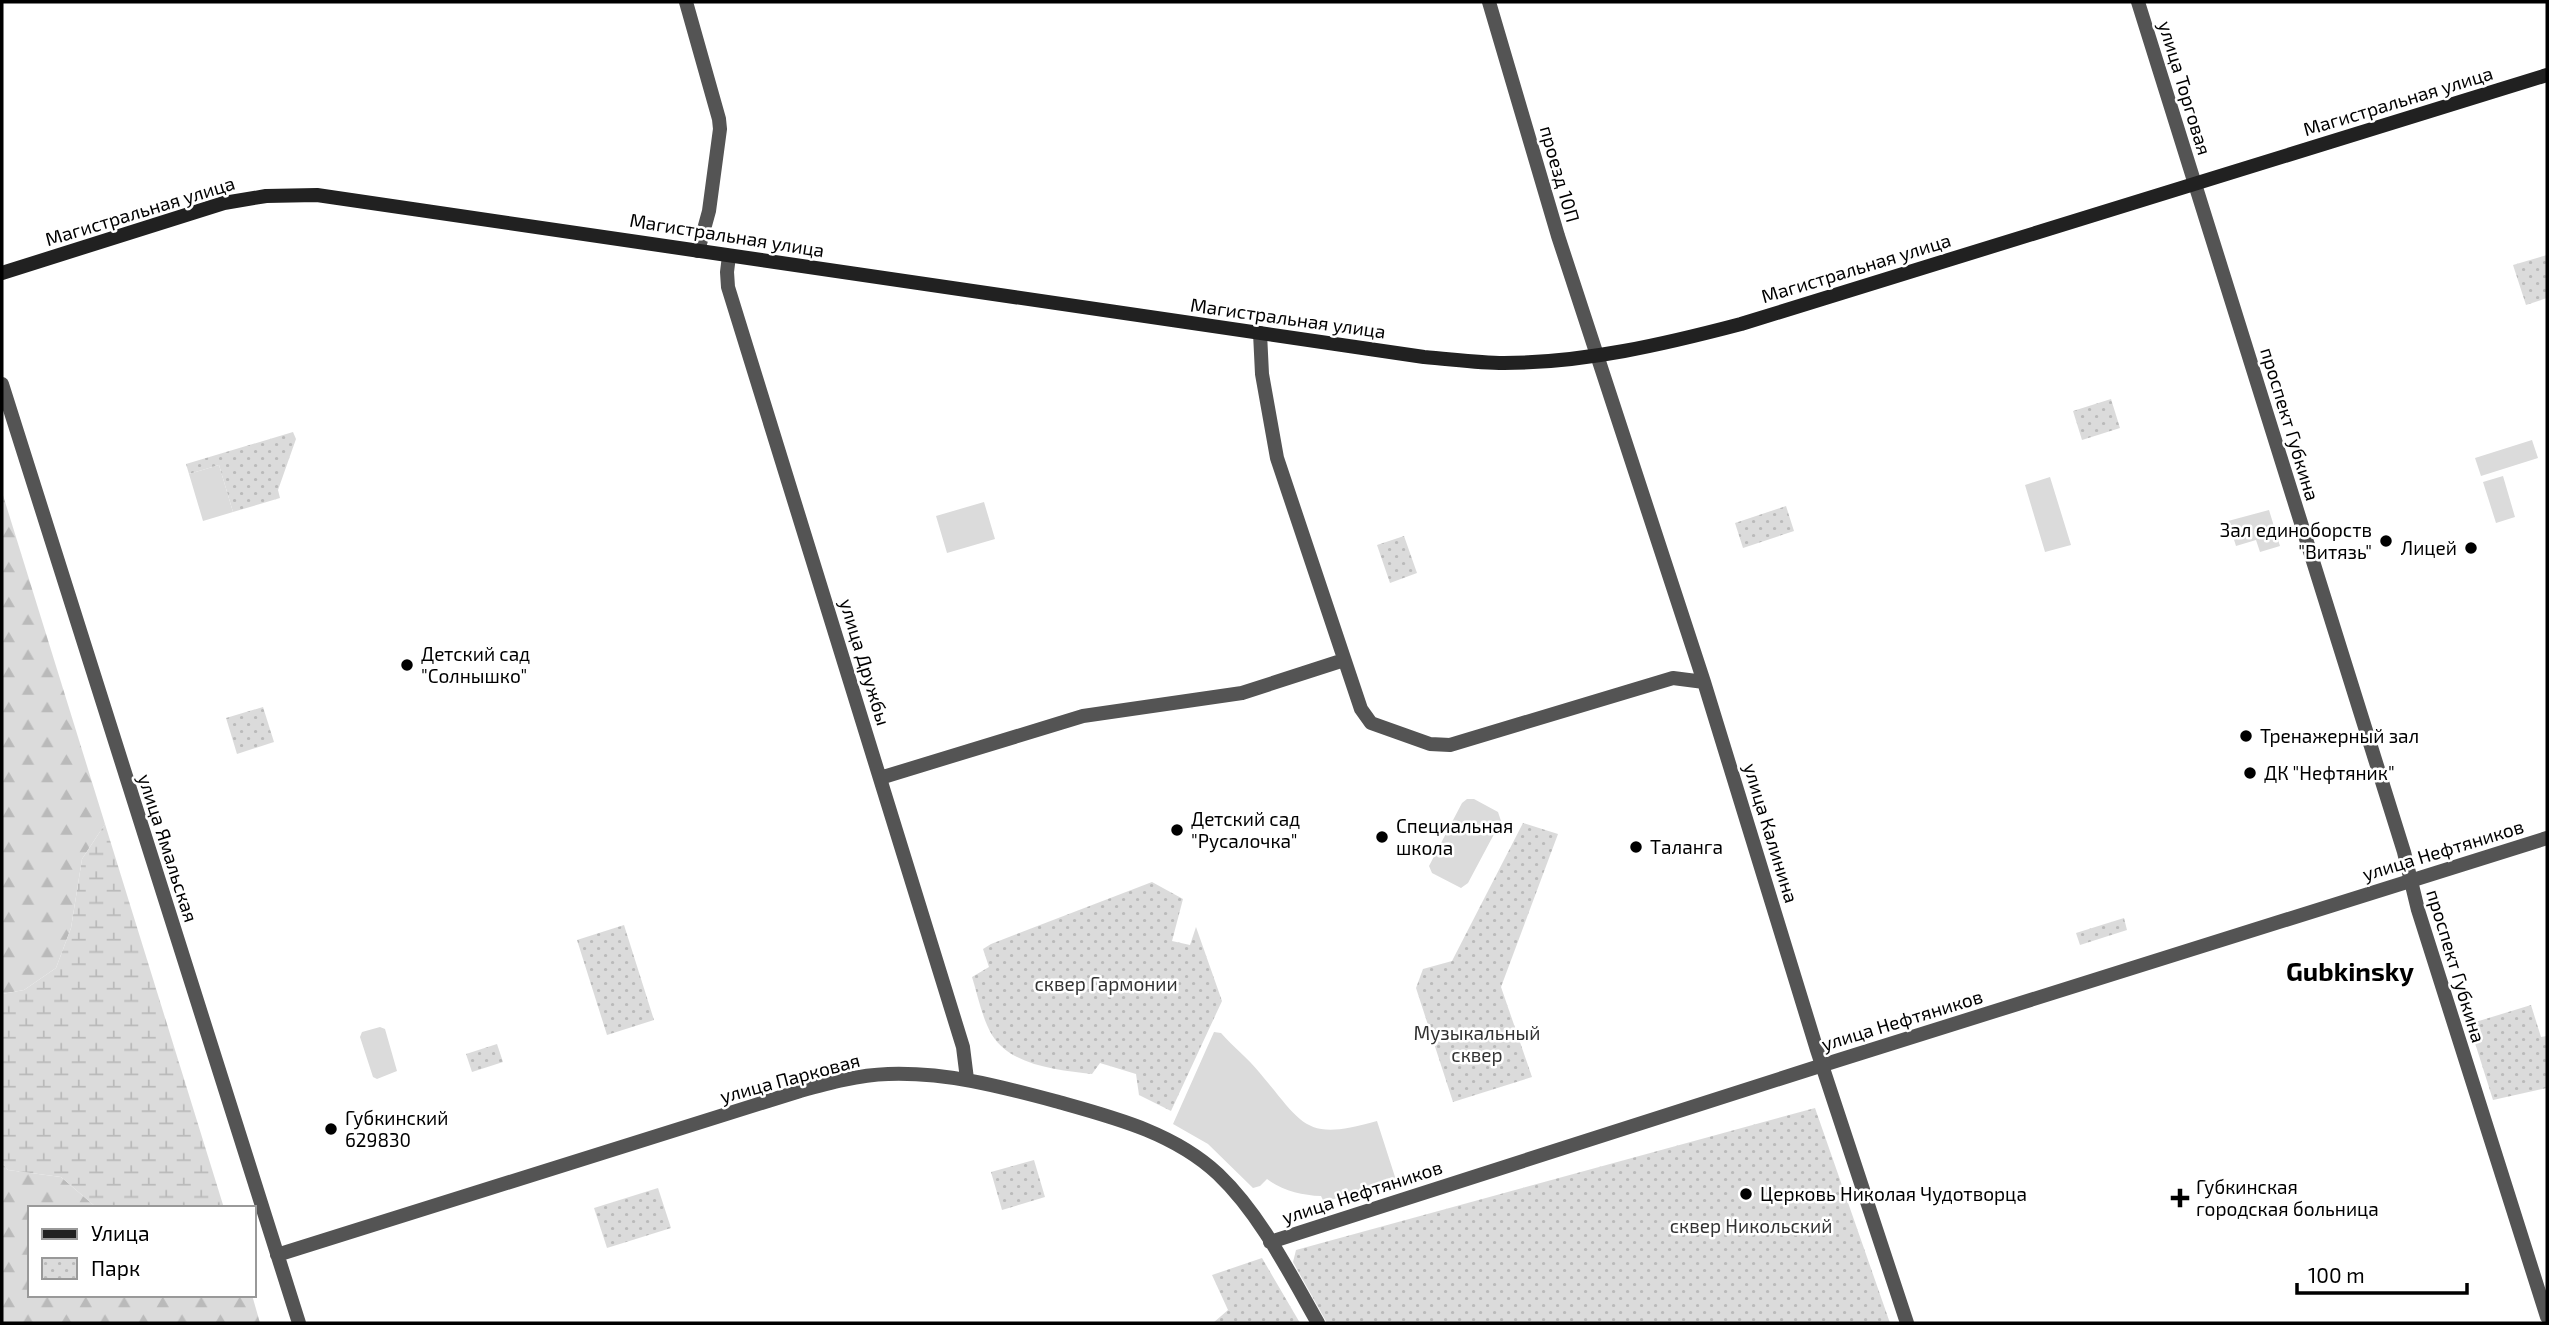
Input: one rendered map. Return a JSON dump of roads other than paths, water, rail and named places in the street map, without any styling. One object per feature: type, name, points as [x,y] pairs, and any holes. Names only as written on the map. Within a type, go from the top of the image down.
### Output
[{"type":"main road","name":"Магистральная улица","points":[[2,274],[224,203],[289,194],[341,197],[1260,333],[1465,361],[1505,363],[1596,355],[1666,343],[1741,324],[2547,75]]},
{"type":"street","points":[[686,2],[720,129],[709,211],[698,251]]},
{"type":"street","name":"проезд 10П","points":[[1489,2],[1596,355]]},
{"type":"street","name":"улица Торговая","points":[[2138,2],[2194,185]]},
{"type":"street","name":"проспект Губкина","points":[[2194,185],[2547,1317]]},
{"type":"street","name":"улица Дружбы","points":[[729,256],[728,287],[963,1047],[967,1079]]},
{"type":"street","points":[[1260,333],[1262,374],[1273,445],[1361,709],[1371,723],[1440,745],[1461,743],[1673,678],[1704,682]]},
{"type":"street","name":"улица Калинина","points":[[1596,355],[1704,682],[1823,1065],[1907,1323]]},
{"type":"street","name":"улица Ямальская","points":[[2,384],[299,1323]]},
{"type":"street","points":[[880,778],[1083,716],[1242,693],[1344,660]]},
{"type":"street","name":"улица Нефтяников","points":[[1270,1242],[2547,838]]},
{"type":"street","name":"улица Парковая","points":[[278,1255],[834,1082],[887,1074],[967,1079],[1104,1115],[1176,1143],[1205,1163],[1229,1185],[1270,1242],[1318,1323]]},
{"type":"place","name":"Зал единоборств \"Витязь\"","points":[[2386,541]]},
{"type":"place","name":"Лицей","points":[[2471,548]]},
{"type":"place","name":"Детский сад \"Солнышко\"","points":[[407,665]]},
{"type":"place","name":"Тренажерный зал","points":[[2246,736]]},
{"type":"place","name":"ДК \"Нефтяник\"","points":[[2250,773]]},
{"type":"place","name":"Детский сад \"Русалочка\"","points":[[1177,830]]},
{"type":"place","name":"Специальная школа","points":[[1382,837]]},
{"type":"place","name":"Таланга","points":[[1636,847]]},
{"type":"place","name":"Губкинский 629830","points":[[331,1129]]},
{"type":"place","name":"Церковь Николая Чудотворца","points":[[1746,1194]]},
{"type":"place","name":"Губкинская городская больница","points":[[2180,1198]]},
{"type":"district","name":"Gubkinsky","points":[[2350,972]]},
{"type":"park label","name":"сквер Гармонии","points":[[1106,984]]},
{"type":"park label","name":"Музыкальный сквер","points":[[1477,1044]]},
{"type":"park label","name":"сквер Никольский","points":[[1751,1226]]}]
